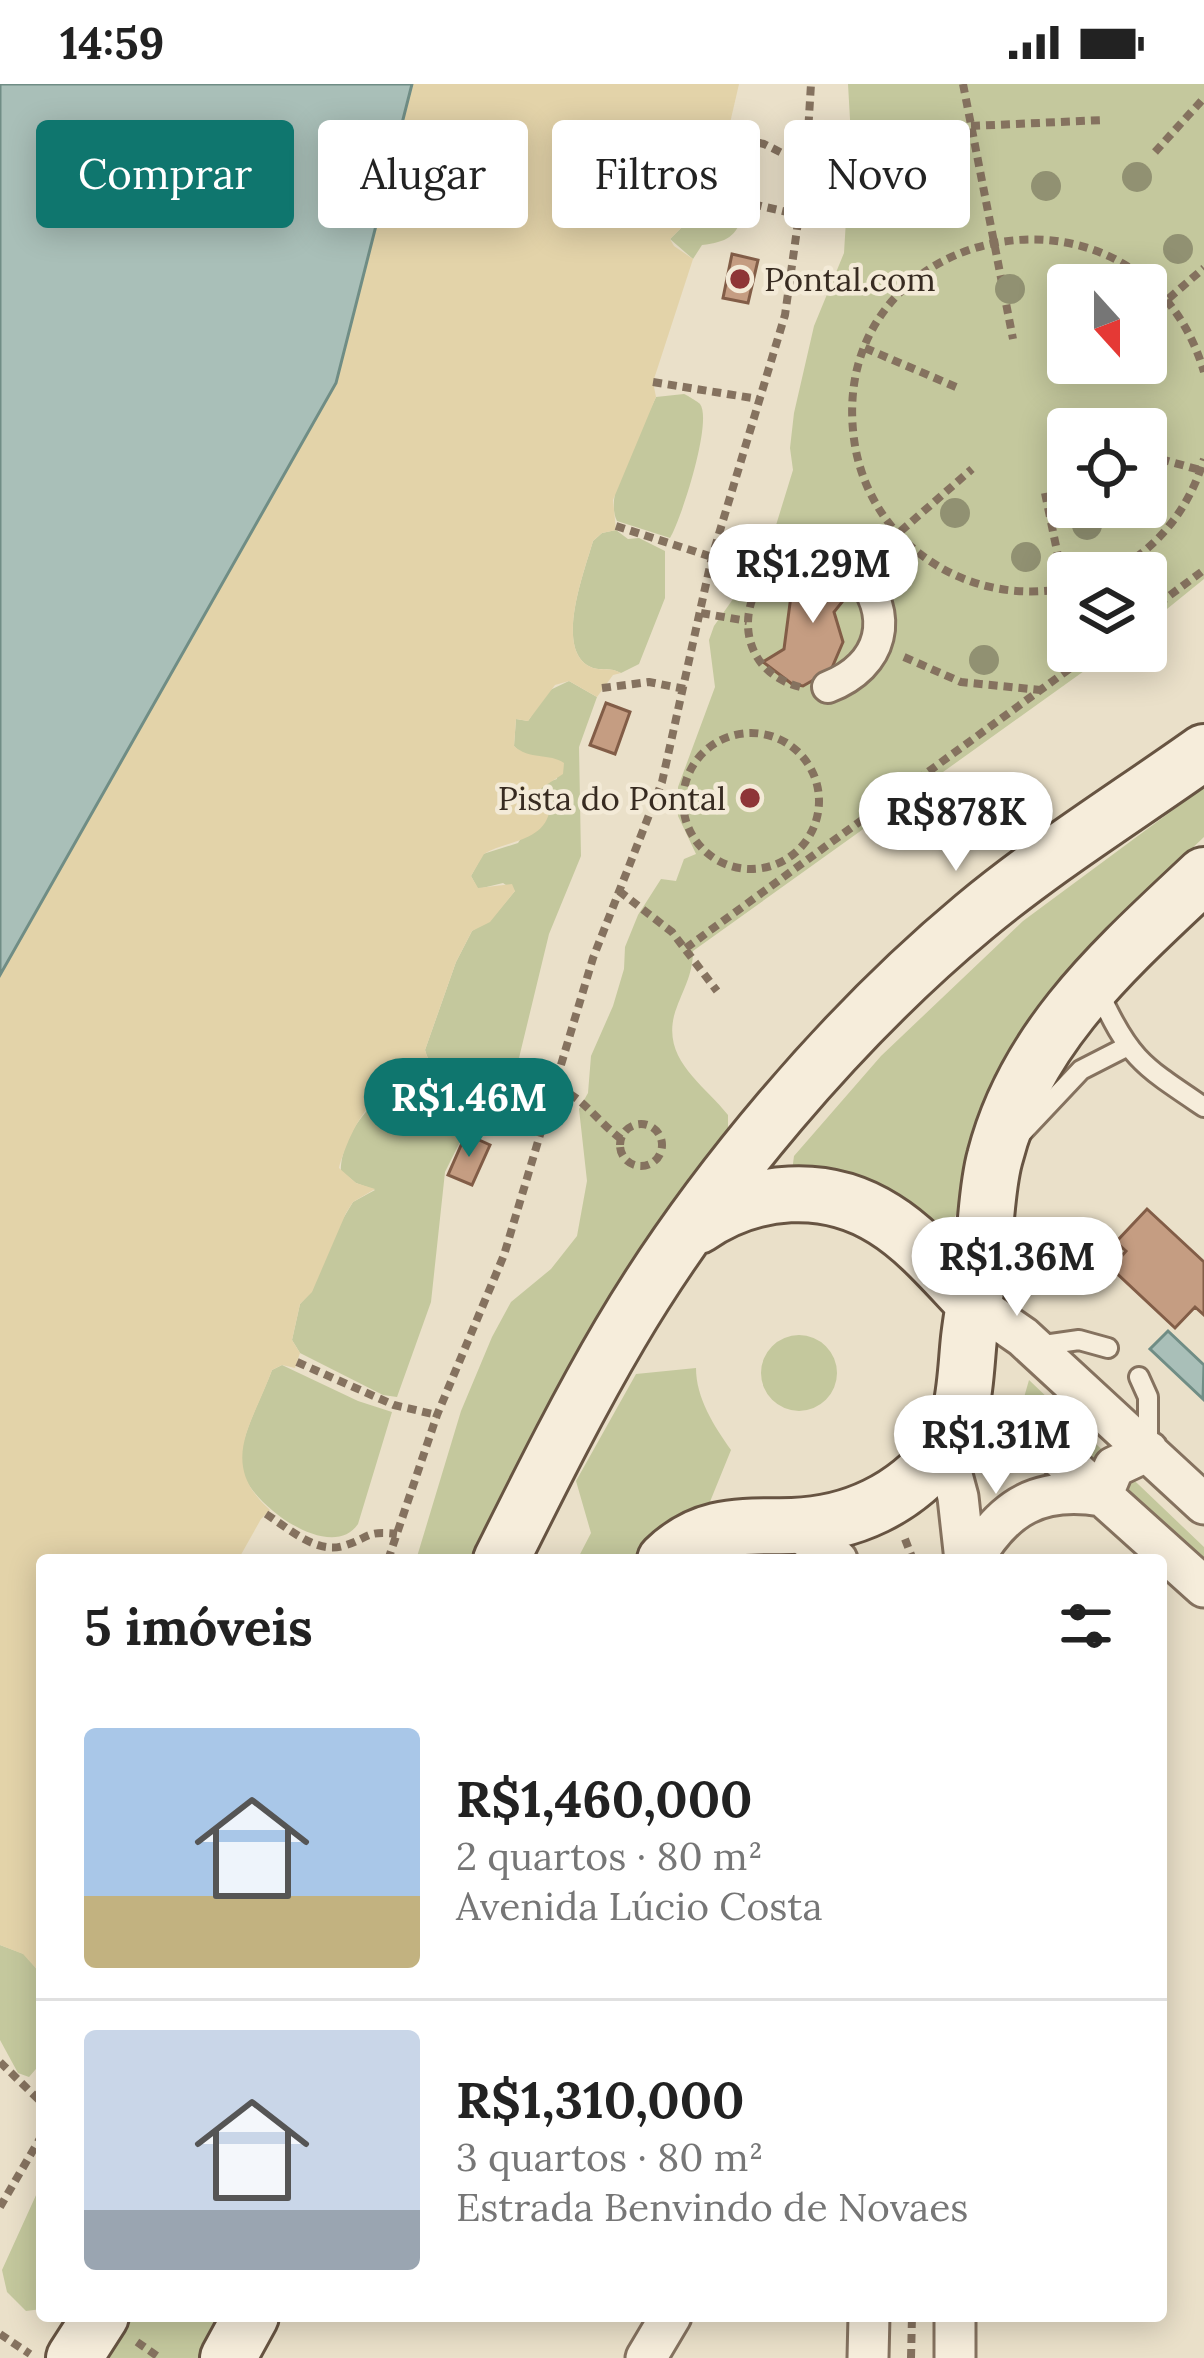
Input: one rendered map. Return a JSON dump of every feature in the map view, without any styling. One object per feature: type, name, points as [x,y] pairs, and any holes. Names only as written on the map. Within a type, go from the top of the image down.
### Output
[{"type":"main road","points":[[504,1554],[621,1332],[686,1234],[784,1108],[878,1006],[959,931],[1204,752]]},
{"type":"main road","points":[[671,1554],[710,1532],[752,1523],[792,1526],[837,1521],[878,1507],[916,1480],[950,1438],[963,1395],[994,1157],[1029,1069],[1093,980],[1204,875]]},
{"type":"main road","points":[[686,1234],[721,1209],[754,1197],[793,1194],[846,1200],[885,1220],[974,1303]]},
{"type":"main road","points":[[74,2358],[97,2322]]},
{"type":"main road","points":[[228,2358],[248,2322]]},
{"type":"street","points":[[828,687],[862,667],[876,644],[879,612],[856,571]]},
{"type":"street","points":[[974,1303],[1032,1346],[1198,1498],[1182,1527],[1155,1542]]},
{"type":"street","points":[[968,1554],[950,1438],[992,1417],[1010,1418],[1204,1587]]},
{"type":"street","points":[[1102,1496],[1114,1467],[1148,1451]]},
{"type":"street","points":[[974,1554],[1001,1519],[1022,1505],[1073,1491],[1102,1496]]},
{"type":"street","points":[[792,1526],[829,1554]]},
{"type":"street","points":[[646,2358],[667,2322]]},
{"type":"street","points":[[868,2358],[869,2322]]},
{"type":"street","points":[[955,2358],[956,2322]]},
{"type":"lane","points":[[1093,980],[1126,1047],[1149,1070],[1204,1107]]},
{"type":"lane","points":[[994,1157],[1037,1121],[1081,1070],[1126,1047]]},
{"type":"lane","points":[[1032,1346],[1079,1340],[1108,1348]]},
{"type":"lane","points":[[1139,1378],[1148,1397],[1148,1451]]},
{"type":"path","points":[[809,120],[812,84]]},
{"type":"path","points":[[962,84],[1012,339]]},
{"type":"path","points":[[1155,152],[1204,98]]},
{"type":"path","points":[[971,126],[1104,120]]},
{"type":"path","points":[[390,1554],[437,1415],[504,1256],[593,958],[662,782],[712,557],[785,315],[798,228]]},
{"type":"path","points":[[1047,590],[985,587],[932,564],[898,534],[870,494],[855,448],[853,398],[879,320],[906,285],[955,254],[992,241],[1035,236],[1077,242],[1142,274],[1168,299],[1197,348],[1204,372]]},
{"type":"path","points":[[1168,299],[1204,268]]},
{"type":"path","points":[[866,348],[956,387]]},
{"type":"path","points":[[652,382],[758,399]]},
{"type":"path","points":[[1141,552],[1169,527],[1204,458]]},
{"type":"path","points":[[1167,460],[1201,470]]},
{"type":"path","points":[[828,687],[794,686],[778,679],[754,654],[747,621],[758,586],[786,562],[822,556],[856,571],[972,469]]},
{"type":"path","points":[[1045,493],[1058,552]]},
{"type":"path","points":[[616,526],[712,557]]},
{"type":"path","points":[[1167,598],[1204,570]]},
{"type":"path","points":[[701,613],[747,621]]},
{"type":"path","points":[[876,644],[961,682],[1040,691]]},
{"type":"path","points":[[686,949],[1066,672]]},
{"type":"path","points":[[602,688],[649,682],[685,689]]},
{"type":"path","points":[[767,734],[804,755],[817,784],[819,806],[807,840],[778,864],[736,869],[697,847],[686,826],[683,789],[702,755],[726,736],[767,734]]},
{"type":"path","points":[[662,782],[683,789]]},
{"type":"path","points":[[778,864],[785,876]]},
{"type":"path","points":[[619,891],[643,907],[686,949],[717,991]]},
{"type":"path","points":[[556,1087],[572,1093],[595,1120],[621,1139],[623,1156],[630,1163],[648,1165],[661,1152],[659,1134],[652,1127],[633,1125],[621,1139]]},
{"type":"path","points":[[478,1109],[543,1133]]},
{"type":"path","points":[[297,1361],[394,1406],[437,1415]]},
{"type":"path","points":[[266,1514],[326,1548],[346,1545],[373,1531],[397,1534]]},
{"type":"path","points":[[0,2062],[36,2097]]},
{"type":"path","points":[[0,2206],[36,2145]]},
{"type":"path","points":[[911,2358],[912,2322]]},
{"type":"path","points":[[0,2334],[37,2358]]},
{"type":"green space","points":[[848,84],[1204,84],[1204,579],[1167,609],[1167,552],[1047,552],[1047,672],[1083,672],[693,951],[672,1032],[688,1071],[728,1115],[728,1135],[480,1554],[418,1554],[461,1411],[492,1337],[511,1302],[551,1269],[577,1236],[587,1181],[579,1109],[588,1093],[591,1056],[613,1006],[625,947],[638,915],[661,879],[676,881],[684,859],[696,854],[678,816],[678,787],[715,687],[709,640],[769,548],[793,470],[794,413],[814,326],[844,253],[846,228],[970,228],[970,120],[850,120]]},
{"type":"green space","points":[[681,228],[738,228],[729,237],[702,245],[693,259],[670,239]]},
{"type":"green space","points":[[684,394],[700,404],[702,430],[688,492],[670,538],[617,521],[615,494],[656,397]]},
{"type":"green space","points":[[616,530],[665,551],[665,598],[639,664],[621,673],[593,668],[581,659],[573,629],[593,541]]},
{"type":"green space","points":[[569,681],[597,697],[579,747],[581,856],[549,934],[519,1058],[494,1098],[443,1075],[425,1050],[472,931],[494,916],[515,891],[503,883],[478,889],[471,876],[483,854],[518,843],[546,801],[540,796],[542,784],[557,779],[550,760],[522,754],[514,746],[516,719],[528,721],[548,691]]},
{"type":"green space","points":[[1204,787],[1204,837],[1112,933],[996,1079],[982,1109],[962,1200],[945,1232],[846,1184],[792,1171],[794,1156],[881,1056],[1023,921]]},
{"type":"green space","points":[[408,1087],[469,1112],[472,1118],[445,1172],[431,1302],[397,1397],[383,1395],[300,1353],[292,1340],[300,1304],[312,1291],[332,1237],[353,1202],[375,1190],[341,1171],[346,1144],[371,1107]]},
{"type":"green space","points":[[799,1335],[826,1346],[837,1373],[826,1400],[799,1411],[772,1400],[761,1373],[772,1346]]},
{"type":"green space","points":[[282,1365],[392,1412],[358,1524],[346,1535],[329,1537],[292,1524],[259,1498],[241,1468],[251,1419],[272,1370]]},
{"type":"green space","points":[[696,1368],[703,1401],[731,1450],[703,1519],[651,1554],[580,1554],[591,1533],[576,1481],[636,1374]]},
{"type":"green space","points":[[1029,1380],[1204,1547],[1204,1579],[1021,1408]]},
{"type":"green space","points":[[0,1945],[24,1954],[36,1968],[36,2069],[29,2077],[18,2073],[0,2040]]},
{"type":"green space","points":[[36,2195],[36,2310],[26,2311],[7,2292],[2,2270]]},
{"type":"green space","points":[[123,2322],[222,2322],[228,2331],[210,2358],[99,2358]]},
{"type":"sand","points":[[412,84],[739,84],[731,120],[552,120],[552,228],[681,228],[670,239],[693,259],[653,382],[656,397],[613,500],[616,530],[593,541],[575,610],[575,646],[581,659],[593,668],[621,673],[613,675],[597,697],[569,681],[555,685],[528,721],[516,719],[514,746],[564,763],[563,774],[540,789],[550,808],[541,828],[484,854],[471,876],[478,888],[512,884],[515,891],[490,922],[472,931],[425,1050],[443,1075],[494,1098],[472,1118],[469,1112],[404,1087],[380,1096],[354,1130],[339,1168],[356,1183],[375,1189],[353,1202],[346,1213],[312,1292],[300,1304],[292,1340],[300,1353],[295,1368],[282,1365],[272,1370],[249,1426],[242,1459],[245,1476],[270,1510],[241,1554],[36,1554],[36,1968],[23,1954],[0,1945],[0,975],[336,383],[375,228],[528,228],[528,120],[403,120]]},
{"type":"water","points":[[0,84],[412,84],[403,120],[318,120],[318,228],[375,228],[336,383],[0,975]]},
{"type":"water","points":[[1168,1331],[1204,1365],[1203,1399],[1150,1349]]},
{"type":"building","name":"Pontal.com","points":[[732,254],[758,260],[748,303],[723,298]]},
{"type":"building","points":[[824,568],[843,569],[862,593],[846,597],[834,612],[843,642],[831,670],[803,686],[792,684],[763,662],[784,649],[792,588],[801,577]]},
{"type":"building","points":[[606,703],[630,712],[615,754],[590,745]]},
{"type":"building","points":[[466,1134],[490,1145],[472,1185],[448,1175]]},
{"type":"building","points":[[1147,1209],[1204,1262],[1204,1315],[1195,1307],[1175,1328],[1111,1268],[1126,1251],[1116,1242]]},
{"type":"place","name":"Pontal.com","points":[[740,279]]},
{"type":"place","name":"Pista do Pontal","points":[[750,798]]}]
